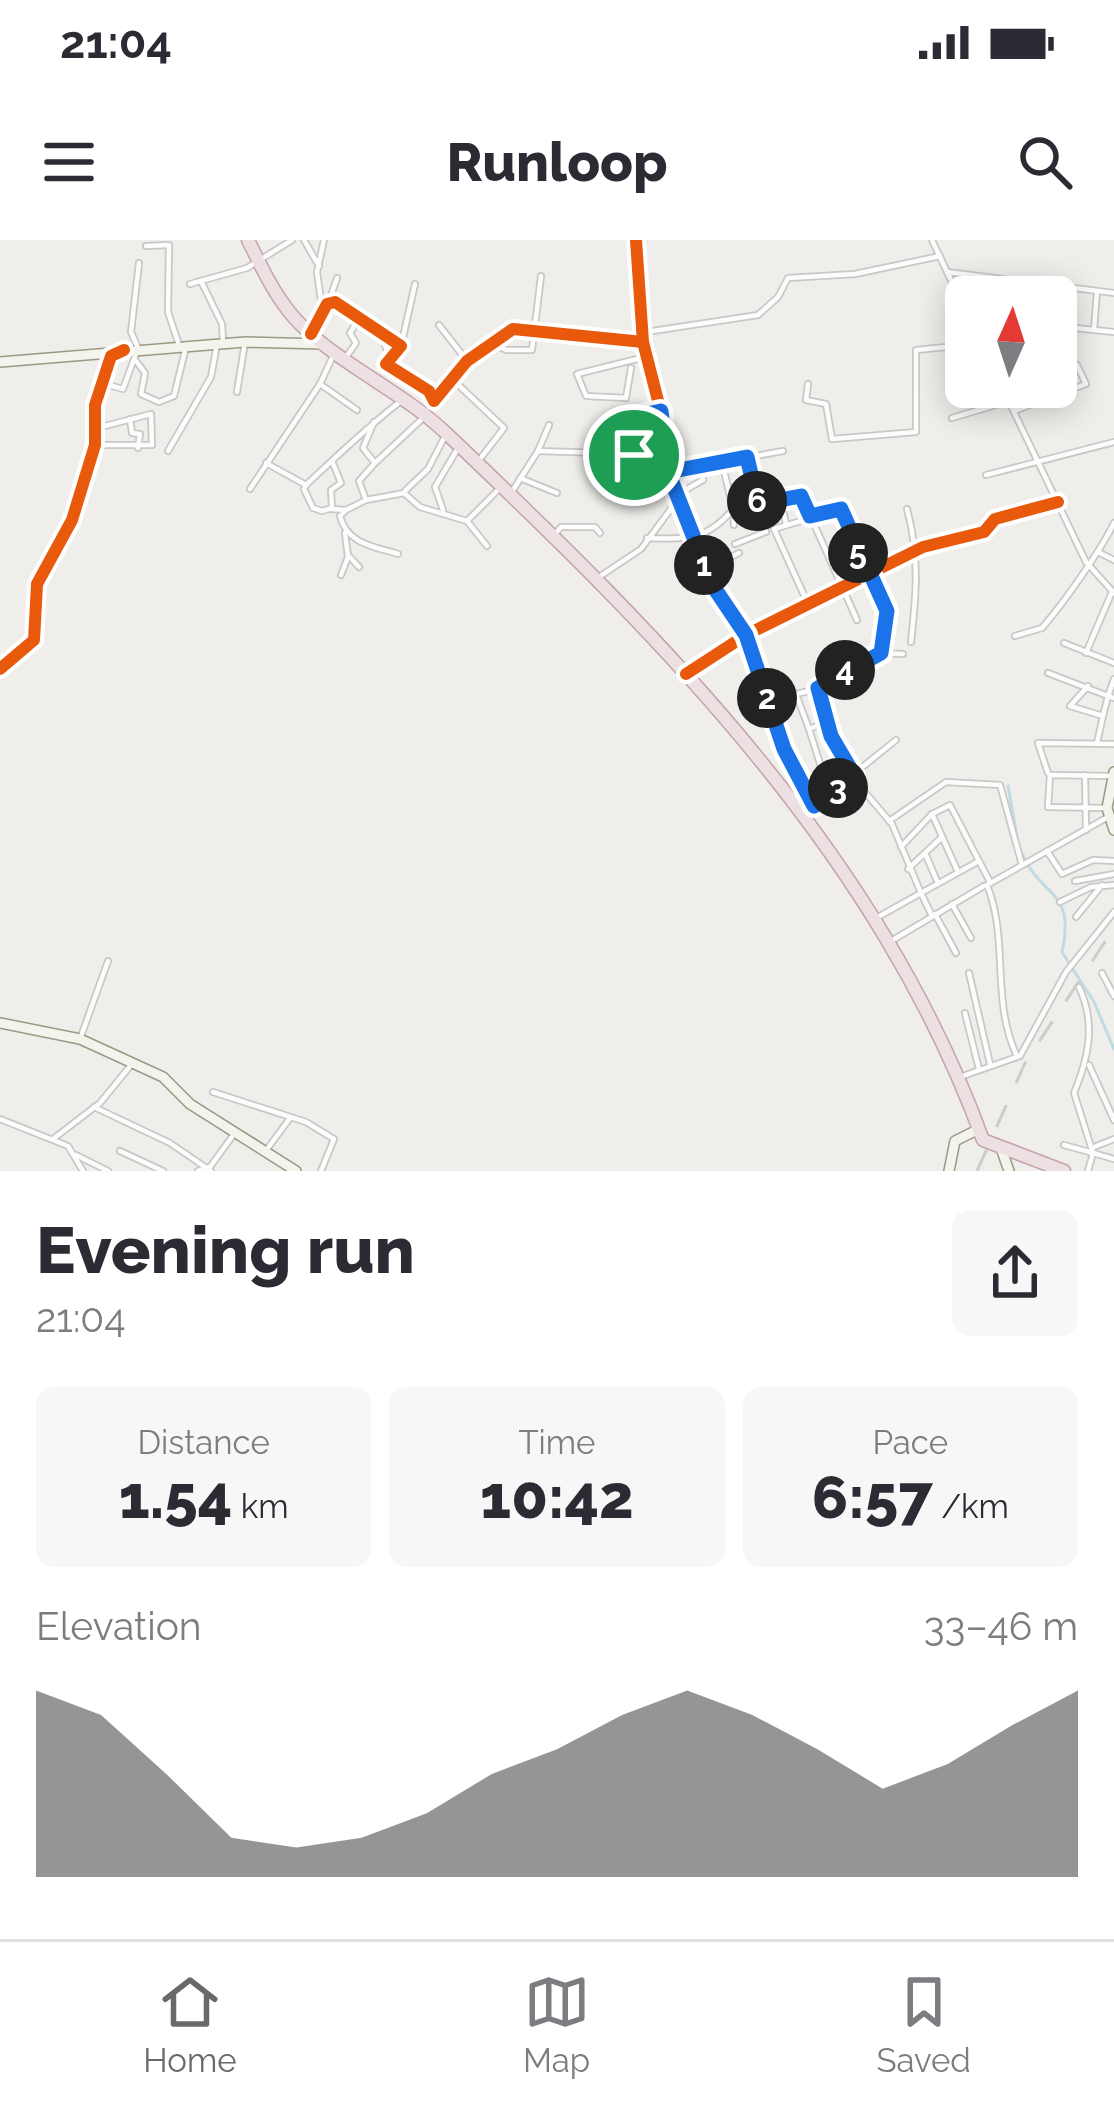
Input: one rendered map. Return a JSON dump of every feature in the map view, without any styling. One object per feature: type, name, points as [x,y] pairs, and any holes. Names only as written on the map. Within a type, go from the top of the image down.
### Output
[{"type":"highway","points":[[248,240],[285,305],[311,334],[426,416],[477,463],[686,674],[809,810],[891,941],[960,1077],[988,1145],[1005,1161],[1064,1171]]},
{"type":"street","points":[[190,284],[258,260],[292,240]]},
{"type":"street","points":[[304,240],[319,266]]},
{"type":"street","points":[[324,240],[316,292],[324,302]]},
{"type":"street","points":[[636,240],[643,342],[661,411],[668,472],[706,569],[746,635],[809,810],[896,740]]},
{"type":"street","points":[[932,240],[949,276]]},
{"type":"street","points":[[146,246],[170,245],[172,266],[166,281],[172,300],[168,312],[182,345],[170,407]]},
{"type":"street","points":[[644,332],[758,315],[776,300],[788,278],[855,274],[940,256]]},
{"type":"street","points":[[103,383],[123,389],[136,361],[138,348],[131,332],[139,262]]},
{"type":"street","points":[[947,272],[1114,292]]},
{"type":"street","points":[[492,343],[530,352],[541,276]]},
{"type":"street","points":[[311,334],[337,278]]},
{"type":"street","points":[[167,451],[211,377],[220,343],[222,324],[200,281]]},
{"type":"street","points":[[416,284],[400,346],[386,364],[428,391],[434,401],[450,377],[513,329],[643,342]]},
{"type":"street","points":[[1094,330],[1097,291]]},
{"type":"street","points":[[312,301],[334,302],[400,346]]},
{"type":"street","points":[[0,362],[245,342],[335,351],[356,343],[350,333],[357,321]]},
{"type":"street","points":[[439,325],[467,362]]},
{"type":"street","points":[[1077,328],[1114,332]]},
{"type":"street","points":[[381,334],[390,359]]},
{"type":"street","points":[[237,392],[245,342]]},
{"type":"street","points":[[808,385],[806,400],[826,404],[832,440],[916,431],[916,350],[945,347]]},
{"type":"street","points":[[0,669],[34,640],[37,584],[67,533],[95,446],[95,421],[111,356],[124,350]]},
{"type":"street","points":[[250,489],[320,384],[335,351]]},
{"type":"street","points":[[631,368],[626,398],[586,396],[577,374],[649,356]]},
{"type":"street","points":[[136,361],[146,373],[141,394],[160,403],[172,396]]},
{"type":"street","points":[[1077,365],[1086,384],[1077,387]]},
{"type":"street","points":[[450,377],[504,428],[477,463]]},
{"type":"street","points":[[320,384],[357,410]]},
{"type":"street","points":[[346,510],[313,508],[303,491],[306,485],[404,399]]},
{"type":"street","points":[[952,418],[984,408]]},
{"type":"street","points":[[1013,408],[1086,562],[1113,592],[1086,652]]},
{"type":"street","points":[[1014,411],[1022,408]]},
{"type":"street","points":[[634,455],[634,417],[661,411]]},
{"type":"street","points":[[95,421],[116,424],[151,414],[152,445],[138,449],[95,446]]},
{"type":"street","points":[[366,500],[359,481],[426,416]]},
{"type":"street","points":[[108,419],[116,424]]},
{"type":"street","points":[[130,419],[132,433],[140,434],[138,449]]},
{"type":"street","points":[[374,422],[363,448],[375,464]]},
{"type":"street","points":[[467,521],[520,478],[549,424]]},
{"type":"street","points":[[341,575],[348,555],[340,516],[366,500],[404,493],[426,472],[446,434]]},
{"type":"street","points":[[986,476],[1114,442]]},
{"type":"street","points":[[443,510],[434,487],[459,447]]},
{"type":"street","points":[[538,451],[665,455]]},
{"type":"street","points":[[668,472],[783,451]]},
{"type":"street","points":[[747,457],[758,504],[808,604]]},
{"type":"street","points":[[331,509],[331,490],[341,482],[332,461]]},
{"type":"street","points":[[722,462],[734,525]]},
{"type":"street","points":[[266,463],[306,485]]},
{"type":"street","points":[[594,580],[621,565],[687,489],[703,480],[700,466]]},
{"type":"street","points":[[321,471],[326,478],[337,476]]},
{"type":"street","points":[[520,478],[557,494]]},
{"type":"street","points":[[404,493],[420,507],[443,510],[467,521],[487,546]]},
{"type":"street","points":[[647,538],[694,539],[717,529],[733,509],[801,496],[857,620]]},
{"type":"street","points":[[781,500],[786,525]]},
{"type":"street","points":[[686,674],[746,635],[915,551],[1058,502]]},
{"type":"street","points":[[735,544],[841,509],[888,618],[881,653]]},
{"type":"street","points":[[907,509],[918,592],[909,607],[911,642]]},
{"type":"street","points":[[1015,636],[1042,628],[1114,523]]},
{"type":"street","points":[[550,536],[561,527],[595,527],[600,532]]},
{"type":"street","points":[[343,528],[367,547],[398,554]]},
{"type":"street","points":[[1098,552],[1114,560]]},
{"type":"street","points":[[706,569],[739,554]]},
{"type":"street","points":[[348,555],[359,567]]},
{"type":"street","points":[[1064,643],[1114,663]]},
{"type":"street","points":[[835,790],[823,773],[796,694],[818,688],[881,653],[903,654]]},
{"type":"street","points":[[855,666],[860,683]]},
{"type":"street","points":[[1048,674],[1111,697]]},
{"type":"street","points":[[1097,743],[1114,679]]},
{"type":"street","points":[[1088,686],[1070,706],[1103,716]]},
{"type":"street","points":[[818,688],[826,722],[853,776],[889,821],[908,869],[956,952]]},
{"type":"street","points":[[808,729],[826,722]]},
{"type":"street","points":[[1108,812],[1048,807],[1050,775],[1038,743],[1114,744]]},
{"type":"street","points":[[1050,775],[1113,774],[1108,812],[1114,830]]},
{"type":"street","points":[[1084,776],[1086,831]]},
{"type":"street","points":[[889,821],[946,782],[1000,785],[1022,865]]},
{"type":"street","points":[[901,847],[932,814],[951,806],[996,907],[1003,1026],[1016,1054]]},
{"type":"street","points":[[891,941],[1086,831],[1108,812]]},
{"type":"street","points":[[932,814],[958,872]]},
{"type":"street","points":[[908,869],[942,837]]},
{"type":"street","points":[[1047,851],[1063,874],[1093,860],[1114,861]]},
{"type":"street","points":[[925,853],[938,883]]},
{"type":"street","points":[[878,917],[979,861]]},
{"type":"street","points":[[1075,881],[1114,874]]},
{"type":"street","points":[[1060,902],[1102,885],[1114,885]]},
{"type":"street","points":[[1076,916],[1102,885]]},
{"type":"street","points":[[952,904],[971,938]]},
{"type":"street","points":[[960,1077],[1020,1056],[1066,972],[1114,912]]},
{"type":"street","points":[[80,1039],[108,961]]},
{"type":"street","points":[[969,973],[990,1064]]},
{"type":"street","points":[[1102,973],[1114,996]]},
{"type":"street","points":[[1078,987],[1090,1010],[1087,1062],[1074,1093],[1093,1150],[1088,1171]]},
{"type":"street","points":[[965,1013],[979,1069]]},
{"type":"street","points":[[0,1023],[80,1039],[163,1077],[190,1104],[287,1169]]},
{"type":"street","points":[[1087,1062],[1114,1120]]},
{"type":"street","points":[[53,1138],[94,1107],[134,1063]]},
{"type":"street","points":[[213,1092],[290,1118],[334,1139],[321,1171]]},
{"type":"street","points":[[94,1107],[211,1171]]},
{"type":"street","points":[[264,1154],[290,1118]]},
{"type":"street","points":[[0,1120],[53,1138],[108,1171]]},
{"type":"street","points":[[950,1171],[955,1141],[979,1129]]},
{"type":"street","points":[[201,1168],[210,1167],[234,1134]]},
{"type":"street","points":[[1093,1150],[1114,1139]]},
{"type":"street","points":[[1064,1145],[1114,1159]]},
{"type":"street","points":[[120,1151],[164,1171]]},
{"type":"street","points":[[76,1155],[83,1171]]},
{"type":"street","points":[[997,1171],[1005,1161]]},
{"type":"waterway","points":[[1008,786],[1018,843]]},
{"type":"waterway","points":[[1021,852],[1060,905],[1065,931],[1062,952],[1094,1002],[1114,1049]]},
{"type":"railway","points":[[977,1171],[1025,1063],[1114,928]]},
{"type":"cycle path","points":[[636,240],[643,342],[665,428],[668,472],[713,586],[746,635],[686,674]]},
{"type":"cycle path","points":[[311,334],[327,304],[335,302],[401,346],[386,364],[429,391],[434,401],[467,361],[513,329],[643,342]]},
{"type":"cycle path","points":[[0,669],[34,640],[37,584],[72,520],[95,445],[95,405],[111,356],[124,350]]},
{"type":"cycle path","points":[[815,806],[784,749],[746,635],[923,547],[984,532],[995,519],[1058,502]]},
{"type":"route","points":[[634,455],[635,415],[661,411],[668,472],[747,457],[758,504],[801,496],[810,516],[841,509],[887,611],[889,626],[881,653],[818,688],[839,756],[854,775],[814,806],[784,749],[746,635],[713,586],[668,472],[665,455],[634,455]]}]
